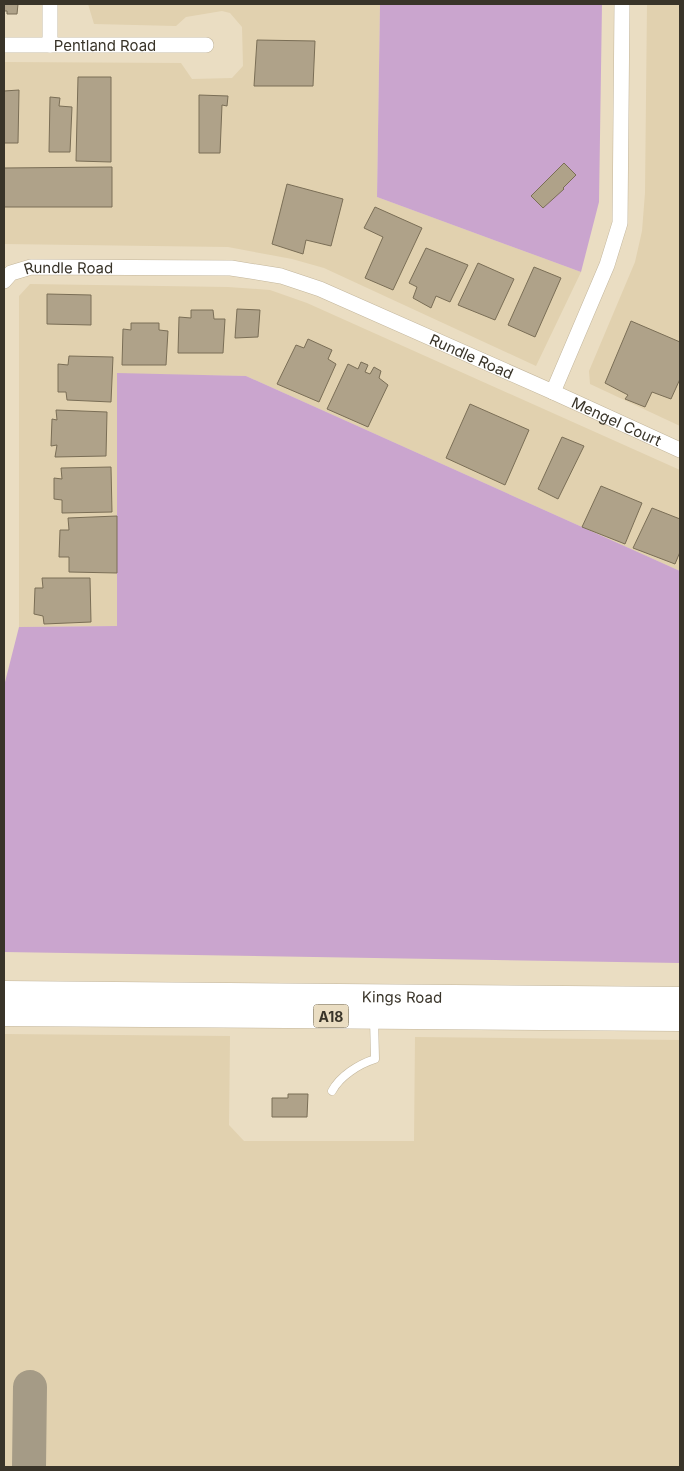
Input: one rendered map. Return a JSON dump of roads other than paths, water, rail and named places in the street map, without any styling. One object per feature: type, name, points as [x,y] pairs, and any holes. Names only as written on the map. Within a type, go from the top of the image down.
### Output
[{"type":"main road","name":"Kings Road","points":[[4,993],[680,998]]},
{"type":"main road","name":"Kings Road","points":[[4,1014],[680,1018]]},
{"type":"street","points":[[50,4],[50,45]]},
{"type":"street","points":[[553,392],[607,264],[620,223],[622,4]]},
{"type":"street","name":"Pentland Road","points":[[4,45],[206,45]]},
{"type":"street","name":"Rundle Road","points":[[4,281],[11,273],[31,267],[225,268],[281,276],[320,289],[553,392]]},
{"type":"street","name":"Mengel Court","points":[[553,392],[680,450]]},
{"type":"lane","points":[[332,1091],[337,1082],[344,1076],[375,1059],[374,1016]]}]
